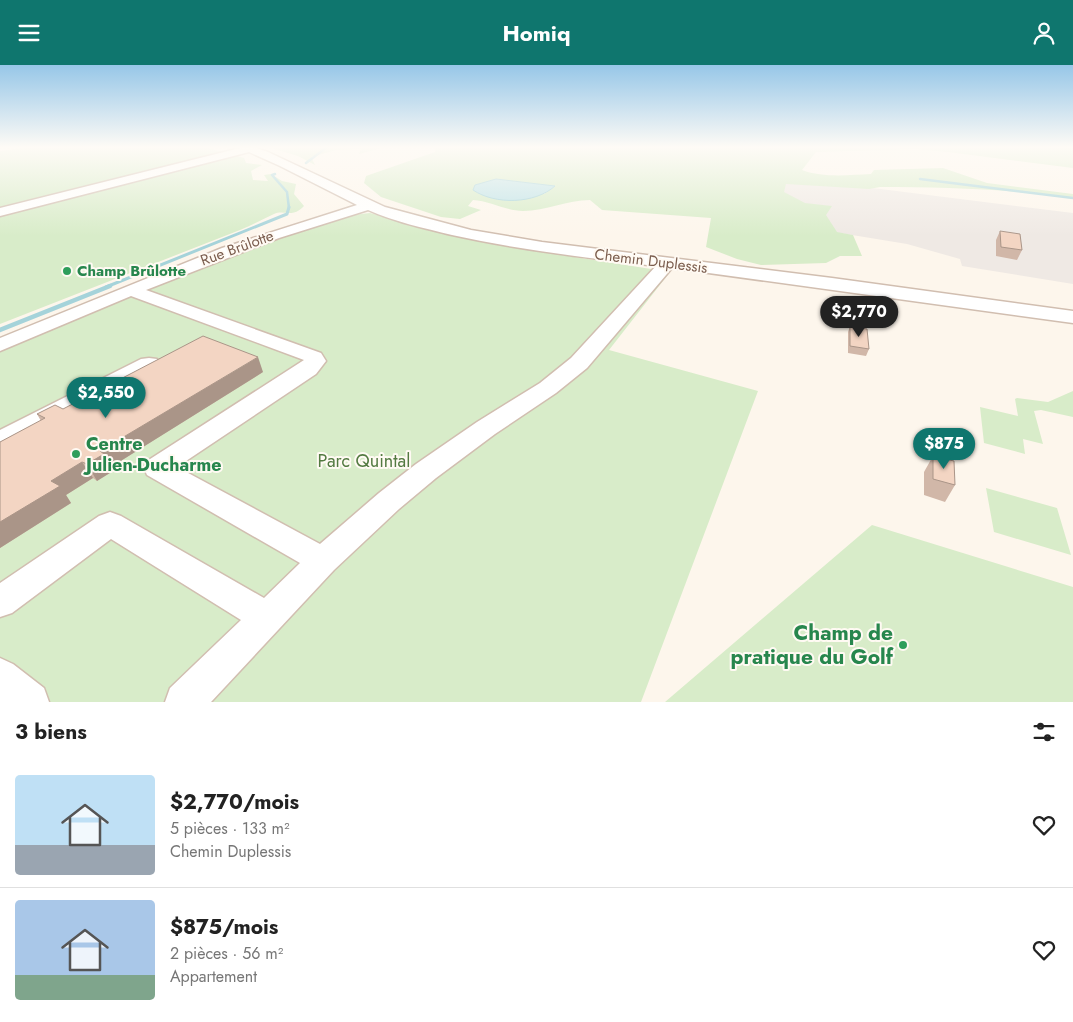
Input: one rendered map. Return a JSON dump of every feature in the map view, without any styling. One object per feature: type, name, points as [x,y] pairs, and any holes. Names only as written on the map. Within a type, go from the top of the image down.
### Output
[{"type":"street","points":[[0,212],[136,177]]},
{"type":"street","name":"Chemin Duplessis","points":[[311,177],[368,206],[400,217],[474,236],[549,248],[1073,317]]},
{"type":"street","name":"Rue Brûlotte","points":[[0,345],[246,244],[368,206]]},
{"type":"street","points":[[184,702],[360,525],[426,471],[486,428],[548,388],[574,368],[611,329],[668,263]]},
{"type":"street","points":[[131,290],[314,357],[315,361],[308,369],[157,468],[323,561]]},
{"type":"street","points":[[199,338],[225,325]]},
{"type":"street","points":[[0,441],[165,355]]},
{"type":"street","points":[[0,602],[110,525],[267,618]]},
{"type":"street","points":[[0,677],[30,702]]},
{"type":"shaded area","points":[[769,177],[783,177],[1073,213],[1073,284],[962,266],[960,259],[907,244],[761,220]]},
{"type":"green space","name":"Champ Brûlotte","points":[[0,177],[252,177],[253,180],[268,181],[265,177],[275,177],[282,181],[296,184],[294,194],[304,206],[296,212],[274,214],[240,230],[0,324]]},
{"type":"green space","points":[[366,177],[969,177],[987,183],[1073,194],[1073,198],[1025,192],[976,189],[880,187],[869,189],[786,184],[784,192],[805,203],[832,206],[826,215],[837,232],[853,235],[862,256],[840,256],[826,263],[761,265],[737,259],[706,247],[711,218],[602,210],[590,200],[523,211],[473,200],[468,206],[481,210],[460,219],[441,217],[381,197],[364,183]],"holes":[[[496,179],[555,186],[544,194],[475,185]]]},
{"type":"green space","name":"Parc Quintal","points":[[370,213],[486,243],[670,272],[609,350],[758,391],[641,702],[0,702],[0,349],[244,247],[352,215]]},
{"type":"green space","points":[[1073,391],[1073,417],[1041,410],[1034,411],[1043,444],[1023,439],[1025,454],[984,443],[980,407],[1018,416],[1015,399],[1017,398],[1048,402]]},
{"type":"green space","points":[[986,488],[1057,508],[1071,555],[994,532]]},
{"type":"green space","name":"Champ de pratique du Golf","points":[[872,525],[1073,587],[1073,702],[665,702]]},
{"type":"water","points":[[496,179],[555,186],[537,196],[515,200],[492,198],[473,190],[475,185]]},
{"type":"building","points":[[1000,231],[1020,234],[1022,250],[1001,247]]},
{"type":"building","points":[[850,326],[867,329],[869,349],[850,346]]},
{"type":"building","name":"Centre Julien-Ducharme","points":[[203,336],[258,357],[100,451],[104,454],[87,464],[82,462],[51,481],[60,486],[0,522],[0,442],[45,418],[37,414],[55,405],[63,409]]},
{"type":"building","points":[[933,456],[954,461],[955,485],[933,479]]},
{"type":"waterway","points":[[274,177],[287,192],[289,207]]},
{"type":"waterway","points":[[920,179],[1073,198]]},
{"type":"waterway","points":[[106,287],[287,214],[289,207]]},
{"type":"waterway","points":[[0,330],[110,286]]},
{"type":"place","name":"Champ Brûlotte","points":[[67,271]]},
{"type":"place","name":"Centre Julien-Ducharme","points":[[76,454]]},
{"type":"place","name":"Champ de pratique du Golf","points":[[903,645]]}]
